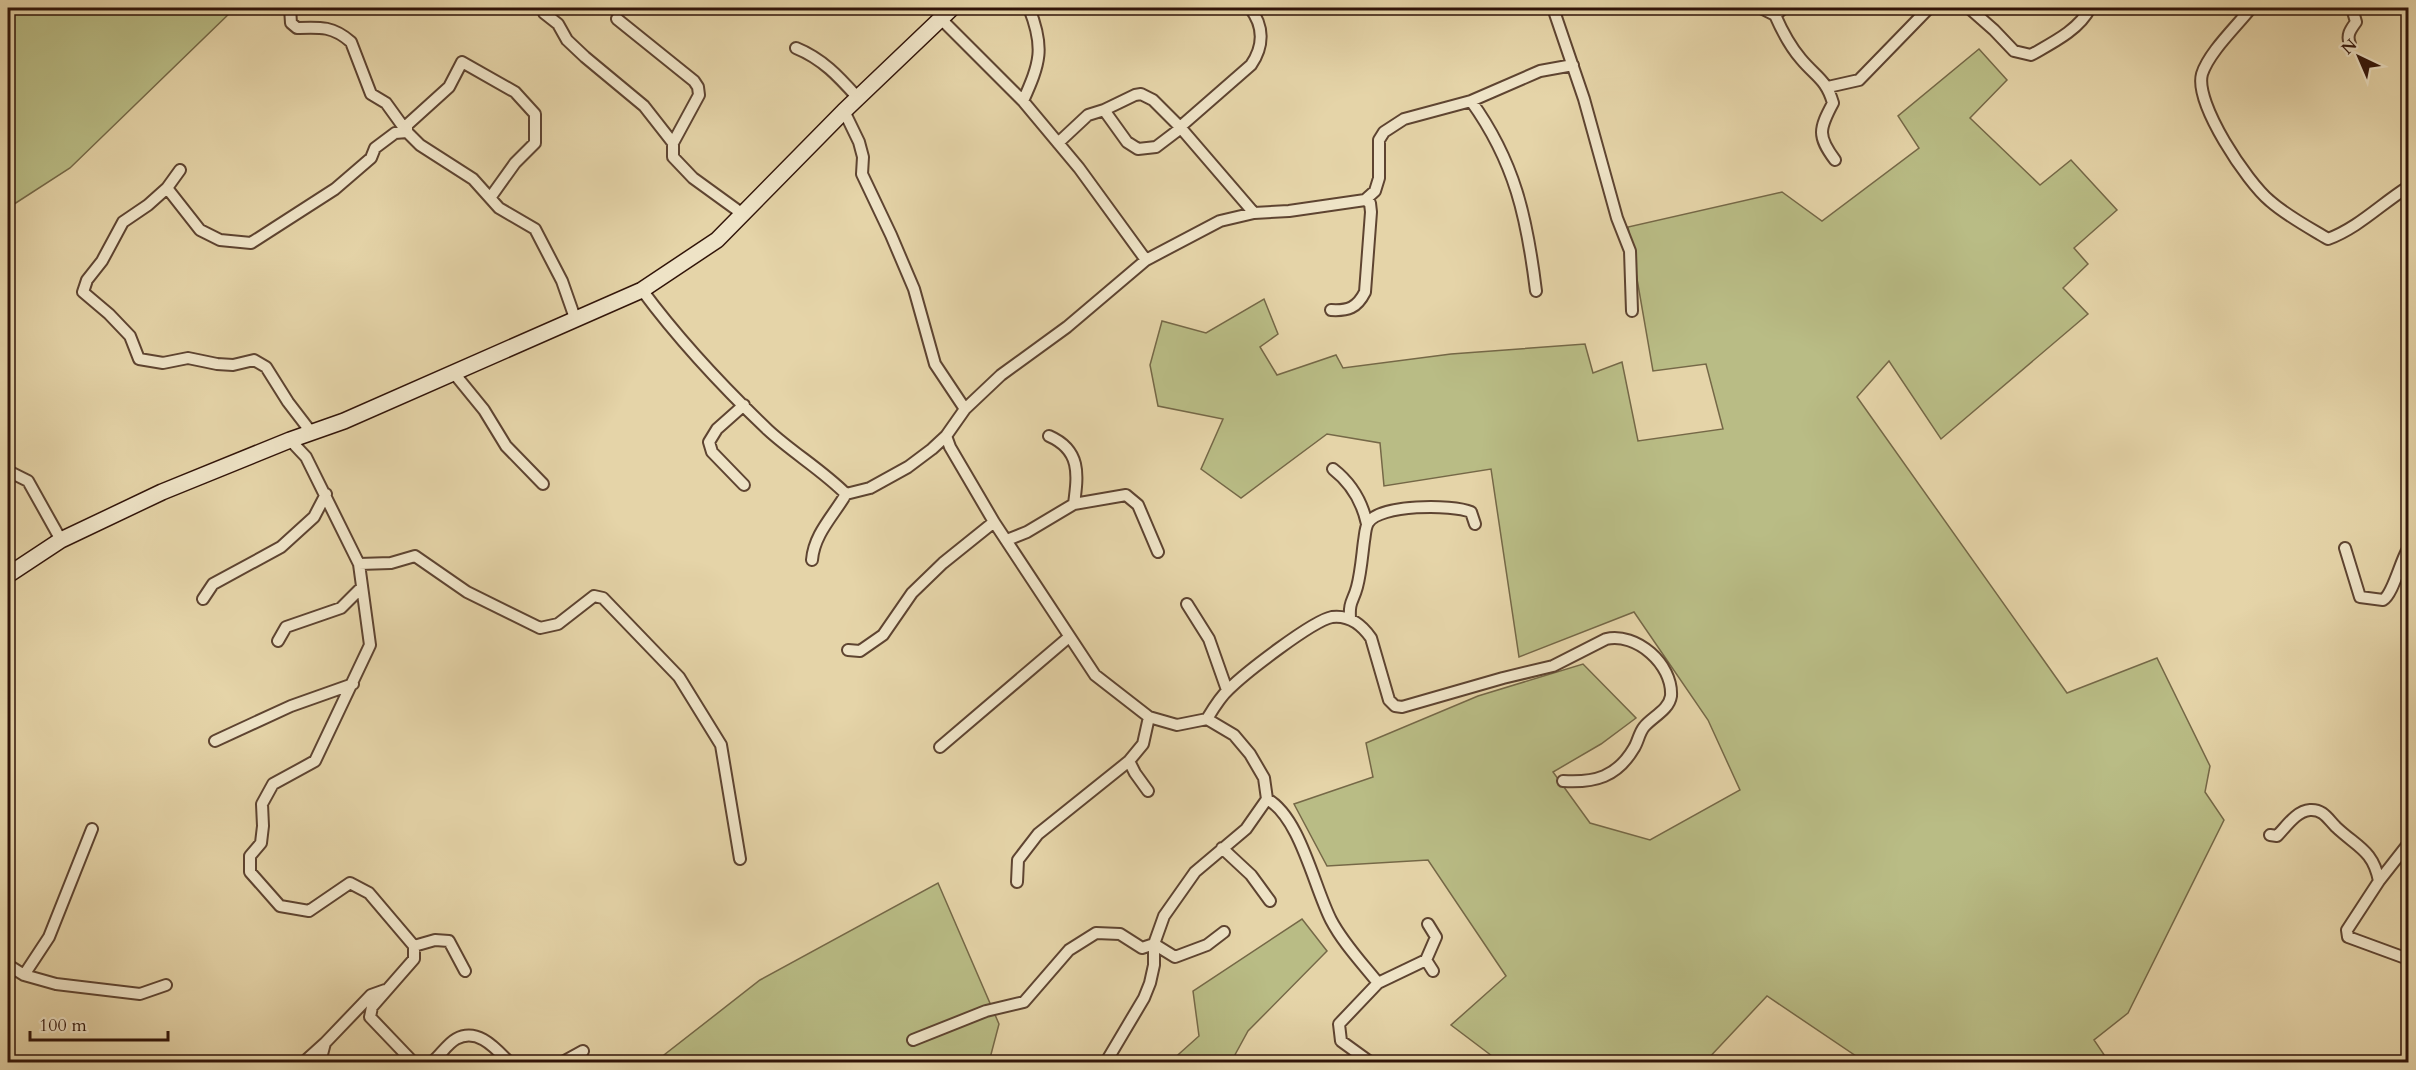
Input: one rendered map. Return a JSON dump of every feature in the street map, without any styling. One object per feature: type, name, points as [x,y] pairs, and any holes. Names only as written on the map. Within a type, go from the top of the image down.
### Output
[{"type":"street","points":[[290,8],[291,23],[297,28],[320,26],[351,42],[371,94],[386,103],[406,132],[420,145],[473,180],[499,208],[535,229],[562,281],[575,318]]},
{"type":"street","points":[[543,8],[544,13],[558,24],[567,40],[644,106],[672,142]]},
{"type":"street","points":[[8,574],[61,540],[162,492],[290,440],[344,421],[642,290],[717,240],[844,111],[952,8]]},
{"type":"street","points":[[1023,100],[1036,71],[1040,45],[1029,8]]},
{"type":"street","points":[[1104,110],[1127,142],[1138,150],[1156,147],[1251,65],[1258,56],[1262,37],[1260,26],[1250,8]]},
{"type":"street","points":[[1553,8],[1573,65],[1617,218],[1630,251],[1632,311]]},
{"type":"street","points":[[1761,8],[1779,11],[1785,39],[1828,87],[1833,103],[1822,123],[1823,144],[1835,160]]},
{"type":"street","points":[[1828,87],[1859,80],[1929,8]]},
{"type":"street","points":[[1968,8],[2014,51],[2031,55],[2060,38],[2086,16],[2090,8]]},
{"type":"street","points":[[2251,8],[2210,58],[2202,75],[2206,108],[2245,174],[2258,190],[2271,202],[2328,239],[2346,232],[2388,199],[2409,187]]},
{"type":"street","points":[[2350,44],[2349,31],[2356,22],[2352,8]]},
{"type":"street","points":[[617,19],[694,81],[698,87],[699,95],[672,142],[673,157],[693,177],[744,215]]},
{"type":"street","points":[[941,19],[1023,100],[1146,260]]},
{"type":"street","points":[[796,48],[814,55],[834,71],[858,98]]},
{"type":"street","points":[[406,132],[407,125],[449,87],[462,62],[515,92],[535,114],[535,143],[515,163],[490,198]]},
{"type":"street","points":[[812,560],[813,547],[822,529],[846,494],[870,488],[908,467],[946,436],[965,409],[1000,375],[1067,327],[1146,260],[1220,221],[1254,213],[1289,211],[1365,200],[1375,191],[1378,178],[1378,140],[1384,132],[1404,119],[1471,101],[1540,71],[1573,65]]},
{"type":"street","points":[[1058,143],[1088,115],[1104,110],[1124,99],[1142,94],[1153,100],[1180,127],[1254,213]]},
{"type":"street","points":[[1471,101],[1491,130],[1515,184],[1526,219],[1536,291]]},
{"type":"street","points":[[844,111],[859,142],[863,158],[862,174],[914,289],[935,364],[965,409]]},
{"type":"street","points":[[167,188],[200,230],[220,240],[251,243],[334,189],[370,158],[375,148],[395,133],[406,132]]},
{"type":"street","points":[[180,170],[167,188],[148,205],[123,222],[102,261],[87,280],[83,292],[130,336],[139,359],[163,363],[188,358],[233,365],[254,360],[266,367],[288,402],[311,432]]},
{"type":"street","points":[[1330,309],[1350,309],[1360,302],[1365,292],[1371,212],[1370,203],[1365,200]]},
{"type":"street","points":[[642,290],[690,349],[744,405],[770,431],[826,473],[846,494]]},
{"type":"street","points":[[453,372],[484,410],[506,446],[543,484]]},
{"type":"street","points":[[744,405],[717,429],[709,441],[712,452],[744,485]]},
{"type":"street","points":[[946,436],[950,447],[994,522],[1095,675],[1149,717],[1177,725],[1207,719],[1234,735],[1250,754],[1264,778],[1267,799],[1246,829],[1195,872],[1164,916],[1154,944],[1154,966],[1150,983],[1139,1007],[1106,1062]]},
{"type":"street","points":[[1049,436],[1059,441],[1071,454],[1078,474],[1074,504]]},
{"type":"street","points":[[290,440],[306,457],[359,564],[370,645],[315,761],[273,784],[261,804],[263,826],[261,843],[250,856],[250,872],[280,906],[309,911],[350,884],[369,893],[414,946],[414,959],[372,1007],[370,1017],[412,1062]]},
{"type":"street","points":[[1333,470],[1344,477],[1360,501],[1367,524],[1358,585],[1349,604],[1350,618]]},
{"type":"street","points":[[8,471],[28,480],[61,540]]},
{"type":"street","points":[[202,598],[213,584],[281,547],[314,517],[326,494]]},
{"type":"street","points":[[1007,540],[1027,532],[1074,504],[1126,495],[1138,505],[1158,552]]},
{"type":"street","points":[[1367,524],[1374,516],[1389,511],[1428,507],[1471,512],[1475,524]]},
{"type":"street","points":[[848,650],[860,651],[883,635],[912,593],[943,562],[994,522]]},
{"type":"street","points":[[2345,548],[2360,597],[2383,600],[2391,591],[2395,577],[2409,549]]},
{"type":"street","points":[[359,564],[391,563],[415,556],[468,592],[540,628],[558,624],[594,596],[603,598],[679,677],[721,745],[740,859]]},
{"type":"street","points":[[278,641],[286,627],[341,608],[362,587]]},
{"type":"street","points":[[1188,604],[1209,639],[1227,690]]},
{"type":"street","points":[[1207,719],[1227,690],[1281,647],[1331,617],[1350,618],[1365,629],[1371,638],[1389,700],[1395,706],[1402,707],[1553,666],[1606,639],[1615,637],[1629,639],[1654,656],[1662,668],[1671,696],[1667,705],[1644,727],[1627,759],[1614,771],[1597,781],[1563,781]]},
{"type":"street","points":[[940,747],[1069,638]]},
{"type":"street","points":[[215,741],[291,706],[353,684]]},
{"type":"street","points":[[1017,882],[1018,860],[1038,834],[1129,761],[1143,744],[1149,717]]},
{"type":"street","points":[[1129,761],[1148,792]]},
{"type":"street","points":[[1267,799],[1276,804],[1293,830],[1335,928],[1378,983]]},
{"type":"street","points":[[2270,835],[2277,836],[2300,813],[2311,809],[2322,812],[2337,828],[2362,846],[2376,866],[2379,881]]},
{"type":"street","points":[[24,975],[49,937],[92,829]]},
{"type":"street","points":[[2409,844],[2379,881],[2347,930],[2348,937],[2409,959]]},
{"type":"street","points":[[1222,848],[1251,875],[1270,900]]},
{"type":"street","points":[[1370,1062],[1341,1041],[1339,1024],[1378,983],[1426,960],[1436,937],[1428,924]]},
{"type":"street","points":[[1154,944],[1175,957],[1207,945],[1224,932]]},
{"type":"street","points":[[913,1040],[986,1011],[1024,1002],[1069,950],[1096,933],[1120,934],[1142,948],[1154,944]]},
{"type":"street","points":[[414,946],[435,940],[449,941],[465,971]]},
{"type":"street","points":[[1426,960],[1433,971]]},
{"type":"street","points":[[8,965],[24,975],[56,984],[140,994],[166,985]]},
{"type":"street","points":[[304,1062],[371,995],[388,989]]},
{"type":"street","points":[[432,1062],[456,1038],[471,1035],[486,1040],[509,1062]]},
{"type":"street","points":[[320,1062],[325,1043]]},
{"type":"street","points":[[563,1062],[583,1051]]},
{"type":"green space","points":[[8,8],[235,8],[70,168],[8,208]]},
{"type":"green space","points":[[1979,49],[2007,80],[1970,118],[2040,185],[2071,160],[2117,210],[2074,248],[2088,264],[2063,288],[2088,314],[1941,439],[1889,361],[1857,397],[2067,693],[2157,658],[2210,766],[2205,792],[2224,820],[2128,1013],[2094,1040],[2109,1062],[1865,1062],[1767,996],[1705,1062],[1500,1062],[1451,1025],[1506,976],[1428,860],[1327,866],[1294,804],[1373,777],[1366,743],[1478,696],[1583,664],[1636,718],[1601,744],[1553,772],[1590,823],[1650,840],[1740,790],[1708,720],[1634,612],[1519,657],[1491,469],[1384,486],[1380,443],[1327,434],[1241,498],[1201,469],[1223,419],[1158,406],[1150,365],[1162,321],[1206,333],[1264,299],[1278,334],[1260,347],[1277,375],[1336,355],[1343,368],[1451,354],[1585,344],[1593,373],[1622,362],[1638,441],[1723,429],[1706,364],[1653,371],[1628,227],[1782,192],[1822,221],[1919,148],[1898,116]]},
{"type":"green space","points":[[938,883],[999,1024],[989,1062],[655,1062],[760,980]]},
{"type":"green space","points":[[1302,919],[1327,951],[1248,1031],[1231,1062],[1170,1062],[1199,1036],[1193,991]]}]
